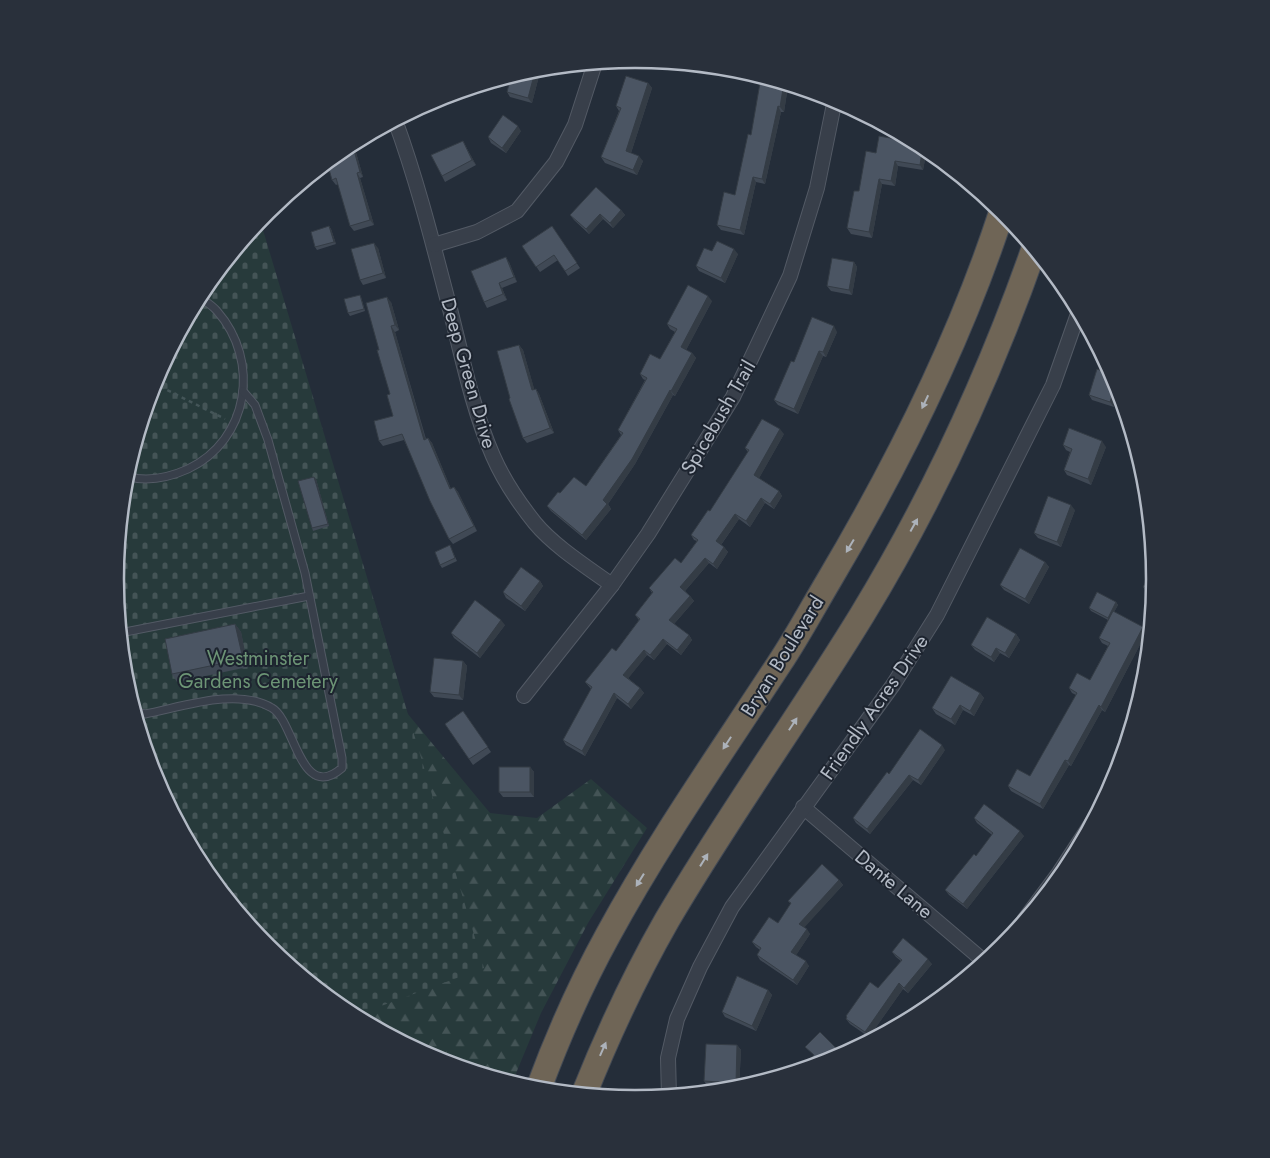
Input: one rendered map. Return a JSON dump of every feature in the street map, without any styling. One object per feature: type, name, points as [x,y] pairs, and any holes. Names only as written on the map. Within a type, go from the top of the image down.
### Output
[{"type":"highway","points":[[938,374],[952,310],[989,209]]},
{"type":"highway","name":"Bryan Boulevard","points":[[541,1082],[574,1004],[608,934],[665,839],[781,661],[862,525],[920,414],[938,374],[990,250],[999,220]]},
{"type":"highway","points":[[587,1088],[620,1010],[668,919],[722,831],[858,622],[931,493],[1003,333],[1031,256]]},
{"type":"street","points":[[434,245],[478,232],[517,211],[556,162],[575,125],[593,70]]},
{"type":"street","name":"Spicebush Trail","points":[[524,696],[612,585],[648,534],[728,405],[762,338],[793,267],[817,188],[833,107]]},
{"type":"street","name":"Deep Green Drive","points":[[397,126],[409,159],[434,245],[477,413],[493,457],[510,488],[536,524],[574,559],[612,585]]},
{"type":"street","name":"Friendly Acres Drive","points":[[669,1089],[668,1058],[677,1019],[700,967],[732,907],[803,807],[894,685],[936,615],[1053,385],[1075,319]]},
{"type":"street","name":"Dante Lane","points":[[803,807],[979,957]]},
{"type":"lane","points":[[133,478],[138,480],[172,476],[203,462],[227,437],[241,406],[244,372],[236,339],[216,310],[206,302]]},
{"type":"lane","points":[[142,713],[226,698],[256,701],[274,708],[287,727],[298,754],[308,770],[321,777],[334,776],[342,768],[342,758],[304,573],[268,440],[255,405],[243,391]]},
{"type":"lane","points":[[127,632],[309,596]]},
{"type":"path","points":[[161,387],[233,423]]},
{"type":"green space","name":"Westminster Gardens Cemetery","points":[[263,228],[484,968],[364,1012],[324,985],[273,941],[229,890],[210,863],[192,835],[162,775],[141,711],[133,679],[128,646],[124,579],[128,512],[133,479],[141,447],[162,383],[192,323],[229,268]]},
{"type":"green space","points":[[374,600],[407,713],[490,813],[537,818],[591,779],[647,828],[588,923],[541,1013],[515,1076],[439,1052],[409,1038],[351,1004],[298,964],[273,941],[229,890],[192,835],[161,772]]},
{"type":"building","points":[[626,76],[648,83],[626,151],[639,156],[633,170],[601,157],[621,108],[616,106]]},
{"type":"building","points":[[534,77],[528,98],[507,92],[509,83]]},
{"type":"building","points":[[760,83],[783,90],[762,179],[753,177],[740,230],[717,225],[724,192],[735,195],[748,134],[751,135]]},
{"type":"building","points":[[503,115],[518,126],[502,148],[488,137]]},
{"type":"building","points":[[879,136],[896,139],[921,156],[920,165],[895,161],[891,181],[879,179],[869,232],[847,228],[854,191],[859,191],[866,151],[876,153]]},
{"type":"building","points":[[463,141],[472,160],[442,176],[431,155]]},
{"type":"building","points":[[354,152],[360,172],[357,173],[370,220],[350,226],[336,178],[332,180],[329,169]]},
{"type":"building","points":[[596,187],[621,210],[610,223],[600,214],[586,229],[570,215]]},
{"type":"building","points":[[329,226],[334,242],[315,247],[311,232]]},
{"type":"building","points":[[552,226],[577,263],[565,271],[554,255],[536,267],[522,246]]},
{"type":"building","points":[[717,241],[734,249],[721,278],[696,266],[704,248],[712,251]]},
{"type":"building","points":[[374,243],[383,273],[360,280],[351,249]]},
{"type":"building","points":[[506,257],[514,277],[499,283],[503,294],[484,302],[471,271]]},
{"type":"building","points":[[832,258],[854,262],[849,290],[827,286]]},
{"type":"building","points":[[688,285],[708,296],[681,347],[692,353],[632,459],[603,500],[607,504],[582,535],[547,506],[574,477],[586,486],[623,433],[618,430],[647,378],[640,374],[650,354],[660,359],[677,329],[667,324]]},
{"type":"building","points":[[360,295],[364,309],[348,313],[344,299]]},
{"type":"building","points":[[387,297],[395,325],[391,326],[424,440],[428,438],[450,489],[454,487],[474,526],[449,539],[430,501],[402,434],[379,441],[374,421],[393,416],[387,395],[390,394],[366,303]]},
{"type":"building","points":[[812,317],[834,326],[823,352],[819,351],[794,409],[774,400],[791,361],[794,362]]},
{"type":"building","points":[[519,345],[532,390],[536,389],[550,428],[523,438],[509,399],[497,351]]},
{"type":"building","points":[[1097,369],[1102,371],[1112,396],[1110,402],[1089,395]]},
{"type":"building","points":[[762,419],[780,429],[754,475],[779,491],[770,504],[761,498],[746,521],[735,514],[716,541],[724,547],[713,564],[705,558],[680,587],[690,596],[669,620],[689,635],[677,650],[663,639],[650,655],[644,650],[623,675],[640,688],[628,704],[614,693],[582,751],[563,740],[592,687],[585,682],[612,648],[616,651],[640,619],[635,615],[653,592],[649,588],[675,558],[681,563],[698,540],[691,535],[708,510],[710,511],[749,450],[745,448]]},
{"type":"building","points":[[1069,428],[1102,441],[1088,479],[1064,470],[1072,449],[1063,445]]},
{"type":"building","points":[[314,477],[328,524],[312,528],[298,481]]},
{"type":"building","points":[[1048,496],[1071,505],[1057,542],[1034,533]]},
{"type":"building","points":[[450,545],[455,558],[440,565],[435,552]]},
{"type":"building","points":[[1020,548],[1045,562],[1025,599],[1000,585]]},
{"type":"building","points":[[521,567],[540,581],[521,606],[503,592]]},
{"type":"building","points":[[1097,592],[1116,602],[1108,618],[1089,608]]},
{"type":"building","points":[[475,600],[501,620],[477,653],[451,633]]},
{"type":"building","points":[[1113,611],[1143,627],[1101,707],[1099,705],[1068,761],[1065,760],[1040,804],[1008,786],[1017,769],[1030,776],[1077,693],[1069,688],[1077,673],[1090,680],[1110,643],[1099,638]]},
{"type":"building","points":[[987,617],[1016,634],[1005,653],[996,648],[991,657],[971,645]]},
{"type":"building","points":[[235,624],[243,659],[172,674],[165,639]]},
{"type":"building","points":[[434,658],[463,661],[459,695],[430,692]]},
{"type":"building","points":[[951,676],[980,693],[970,711],[960,705],[951,719],[932,708]]},
{"type":"building","points":[[463,711],[488,747],[469,759],[445,724]]},
{"type":"building","points":[[920,729],[942,745],[918,780],[909,775],[867,829],[853,818],[887,772],[889,774]]},
{"type":"building","points":[[499,767],[530,767],[530,792],[499,792]]},
{"type":"building","points":[[984,804],[1020,831],[963,904],[945,890],[974,854],[976,856],[993,833],[974,818]]},
{"type":"building","points":[[822,864],[839,880],[799,924],[807,929],[791,952],[806,961],[793,980],[757,955],[761,948],[752,942],[769,917],[778,923],[791,903],[788,901]]},
{"type":"building","points":[[903,938],[928,959],[904,988],[899,983],[865,1032],[846,1019],[846,1016],[870,982],[878,988],[902,960],[892,952]]},
{"type":"building","points":[[737,976],[768,990],[752,1026],[722,1012]]},
{"type":"building","points":[[820,1032],[837,1049],[810,1059],[814,1055],[805,1047]]},
{"type":"building","points":[[706,1044],[737,1045],[736,1081],[726,1082],[704,1081]]}]
